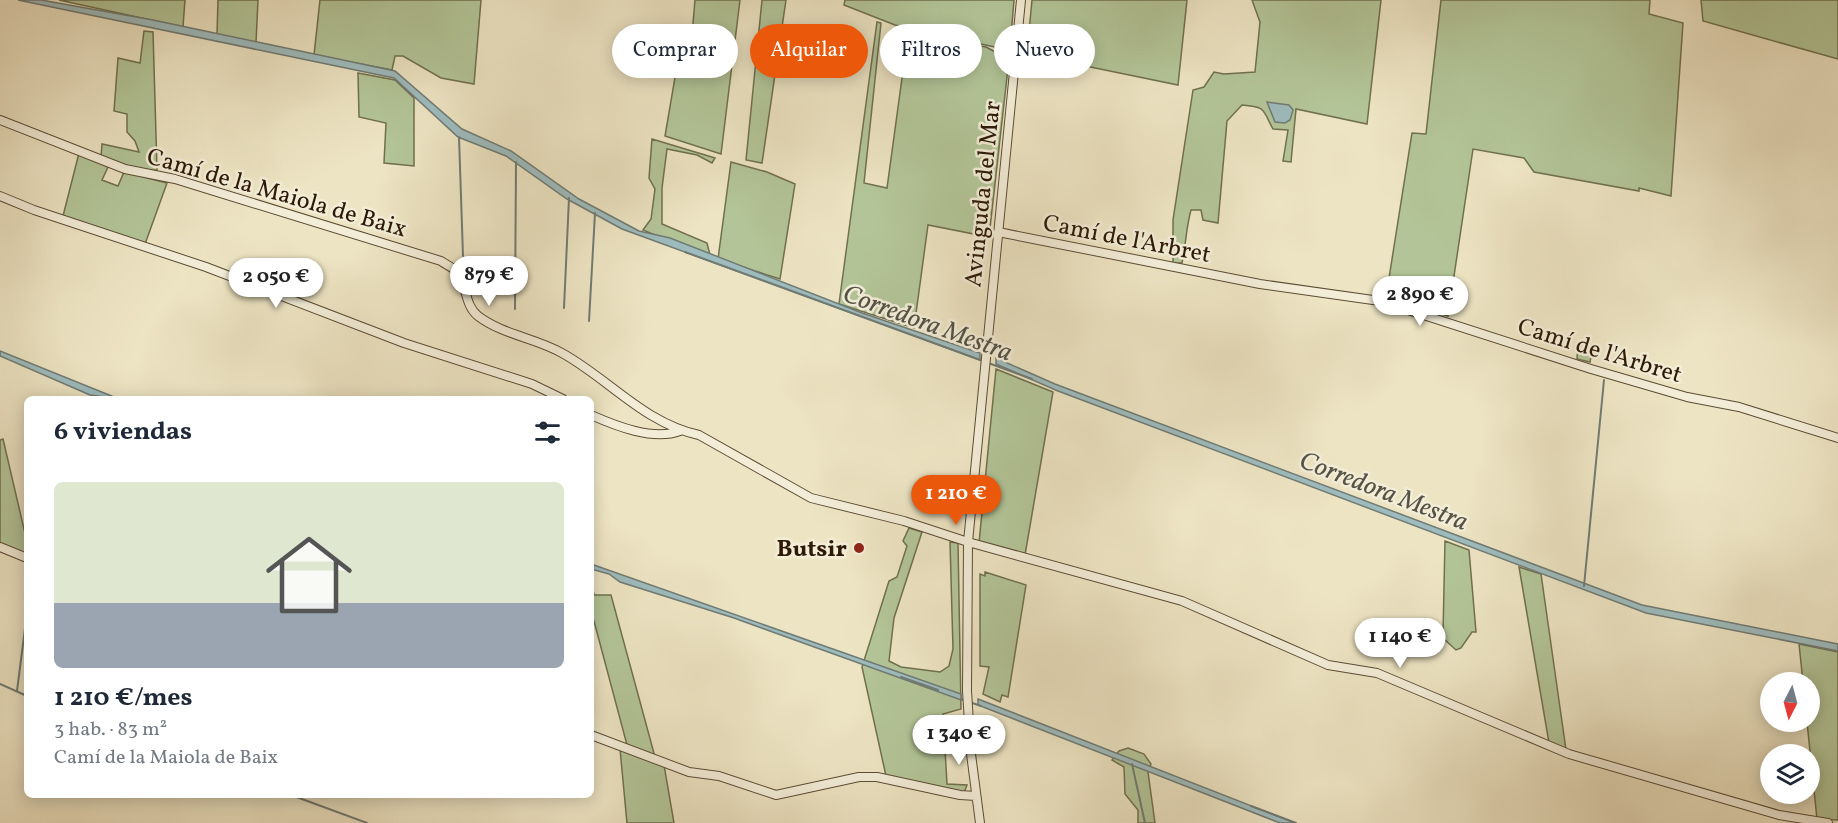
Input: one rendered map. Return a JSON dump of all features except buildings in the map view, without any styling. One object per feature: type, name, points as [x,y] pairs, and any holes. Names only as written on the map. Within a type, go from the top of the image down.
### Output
[{"type":"street","name":"Avinguda del Mar","points":[[980,823],[966,691],[968,542],[1021,0]]},
{"type":"street","name":"Camí de la Maiola de Baix","points":[[0,120],[125,169],[175,179],[441,261],[457,272],[466,298],[477,315],[514,335],[560,351],[584,366],[627,401],[680,431],[699,435],[811,498],[904,521],[968,542],[1182,602],[1328,665],[1377,673],[1584,759],[1779,814],[1828,823]]},
{"type":"street","points":[[0,196],[34,210],[206,267],[404,343],[532,384],[557,396]]},
{"type":"street","name":"Camí de l'Arbret","points":[[998,231],[1260,284],[1380,301],[1591,369],[1687,397],[1739,406],[1838,438]]},
{"type":"street","points":[[594,416],[620,428],[670,435],[680,431]]},
{"type":"street","points":[[0,548],[24,557]]},
{"type":"street","points":[[594,736],[689,772],[719,776],[776,795],[868,777],[976,796]]},
{"type":"green space","points":[[59,0],[185,0],[183,27]]},
{"type":"green space","points":[[218,0],[258,0],[256,43],[217,34]]},
{"type":"green space","points":[[320,0],[481,0],[474,84],[441,78],[403,56],[395,56],[392,70],[314,55]]},
{"type":"green space","points":[[695,0],[740,0],[737,24],[693,24]]},
{"type":"green space","points":[[762,0],[786,0],[782,24],[760,24]]},
{"type":"green space","points":[[845,0],[1014,0],[1012,24],[994,24],[994,47],[982,44],[982,24],[892,24],[844,5]]},
{"type":"green space","points":[[1032,0],[1187,0],[1178,85],[1095,68],[1095,24],[1030,24]]},
{"type":"green space","points":[[1252,0],[1381,0],[1367,124],[1296,109],[1291,162],[1283,161],[1288,130],[1273,129],[1263,110],[1242,105],[1227,121],[1218,223],[1203,220],[1201,210],[1191,210],[1182,263],[1173,263],[1173,220],[1193,90],[1204,87],[1214,72],[1224,74],[1255,72],[1260,22]]},
{"type":"green space","points":[[1441,0],[1650,0],[1649,14],[1683,23],[1671,196],[1639,188],[1639,191],[1534,172],[1524,158],[1473,149],[1448,316],[1386,297],[1412,133],[1426,134]]},
{"type":"green space","points":[[1701,0],[1838,0],[1838,59],[1703,21]]},
{"type":"green space","points":[[877,22],[881,23],[864,183],[887,188],[902,78],[982,78],[982,46],[994,51],[994,78],[1007,78],[989,237],[928,225],[914,328],[839,304]]},
{"type":"green space","points":[[144,31],[153,32],[157,170],[133,171],[101,157],[102,144],[139,152],[135,141],[127,132],[127,114],[114,111],[118,58],[140,63]]},
{"type":"green space","points":[[358,73],[395,80],[414,98],[414,166],[384,163],[386,123],[359,117]]},
{"type":"green space","points":[[675,78],[730,78],[721,154],[665,136]]},
{"type":"green space","points":[[754,78],[775,78],[762,163],[746,160]]},
{"type":"green space","points":[[652,139],[715,158],[712,163],[697,155],[667,149],[662,188],[662,224],[707,243],[710,255],[695,252],[643,230],[651,219],[655,189],[649,178]]},
{"type":"green space","points":[[79,153],[109,165],[102,180],[118,186],[124,172],[167,183],[145,244],[63,216]]},
{"type":"green space","points":[[731,162],[767,172],[795,184],[780,279],[718,259]]},
{"type":"green space","points":[[1578,344],[1593,346],[1590,362],[1577,359]]},
{"type":"green space","points":[[996,369],[1053,392],[1025,555],[979,543]]},
{"type":"green space","points":[[3,439],[24,529],[24,554],[0,545],[0,440]]},
{"type":"green space","points":[[909,528],[922,532],[894,618],[889,661],[901,667],[940,672],[949,666],[953,649],[950,542],[958,543],[961,709],[943,714],[947,784],[967,785],[964,793],[886,776],[862,667],[889,581],[897,577],[907,546],[903,541]]},
{"type":"green space","points":[[1445,541],[1469,550],[1476,632],[1472,632],[1461,648],[1456,650],[1445,640],[1413,637],[1405,646],[1398,644],[1397,632],[1443,634]]},
{"type":"green space","points":[[1519,567],[1541,574],[1566,750],[1549,743]]},
{"type":"green space","points":[[985,572],[1026,585],[1008,697],[1002,695],[1000,702],[983,694],[989,667],[980,666],[980,574],[985,576]]},
{"type":"green space","points":[[594,595],[611,595],[655,757],[627,745],[594,621]]},
{"type":"green space","points":[[1799,644],[1838,652],[1838,820],[1817,819],[1815,804],[1820,804],[1820,744],[1809,744],[1808,732],[1820,732],[1820,672],[1802,672]]},
{"type":"green space","points":[[1128,748],[1144,754],[1151,764],[1148,772],[1155,823],[1138,823],[1138,810],[1125,794],[1124,767],[1112,760],[1119,751]]},
{"type":"green space","points":[[620,749],[664,765],[674,823],[627,823]]},
{"type":"water","points":[[18,0],[41,0],[153,20],[395,71],[462,129],[511,151],[579,199],[639,231],[670,238],[862,313],[980,353],[980,360],[622,229],[567,199],[506,156],[458,137],[394,78]]},
{"type":"water","points":[[1267,102],[1289,105],[1293,110],[1290,120],[1285,123],[1275,122]]},
{"type":"water","points":[[0,351],[112,396],[90,395],[0,356]]},
{"type":"water","points":[[996,358],[1055,384],[1642,605],[1838,644],[1838,651],[1646,613],[1058,391],[996,364]]},
{"type":"water","points":[[594,565],[961,694],[961,700],[734,618],[620,582],[609,574],[594,570]]},
{"type":"water","points":[[978,699],[1295,823],[1280,823],[978,705]]},
{"type":"waterway","points":[[459,137],[463,256]]},
{"type":"waterway","points":[[515,309],[516,162]]},
{"type":"waterway","points":[[564,308],[569,198]]},
{"type":"waterway","points":[[589,321],[595,213]]},
{"type":"waterway","name":"Corredora Mestra","points":[[685,252],[1032,379]]},
{"type":"waterway","points":[[1584,586],[1604,380]]},
{"type":"waterway","points":[[17,691],[24,636]]},
{"type":"waterway","points":[[901,677],[938,690]]},
{"type":"waterway","points":[[0,684],[24,695]]},
{"type":"waterway","points":[[961,699],[981,706]]},
{"type":"waterway","points":[[1132,764],[1145,823]]},
{"type":"waterway","points":[[299,798],[367,823]]},
{"type":"waterway","points":[[1251,806],[1296,823]]},
{"type":"place","name":"Butsir","points":[[859,548]]}]
